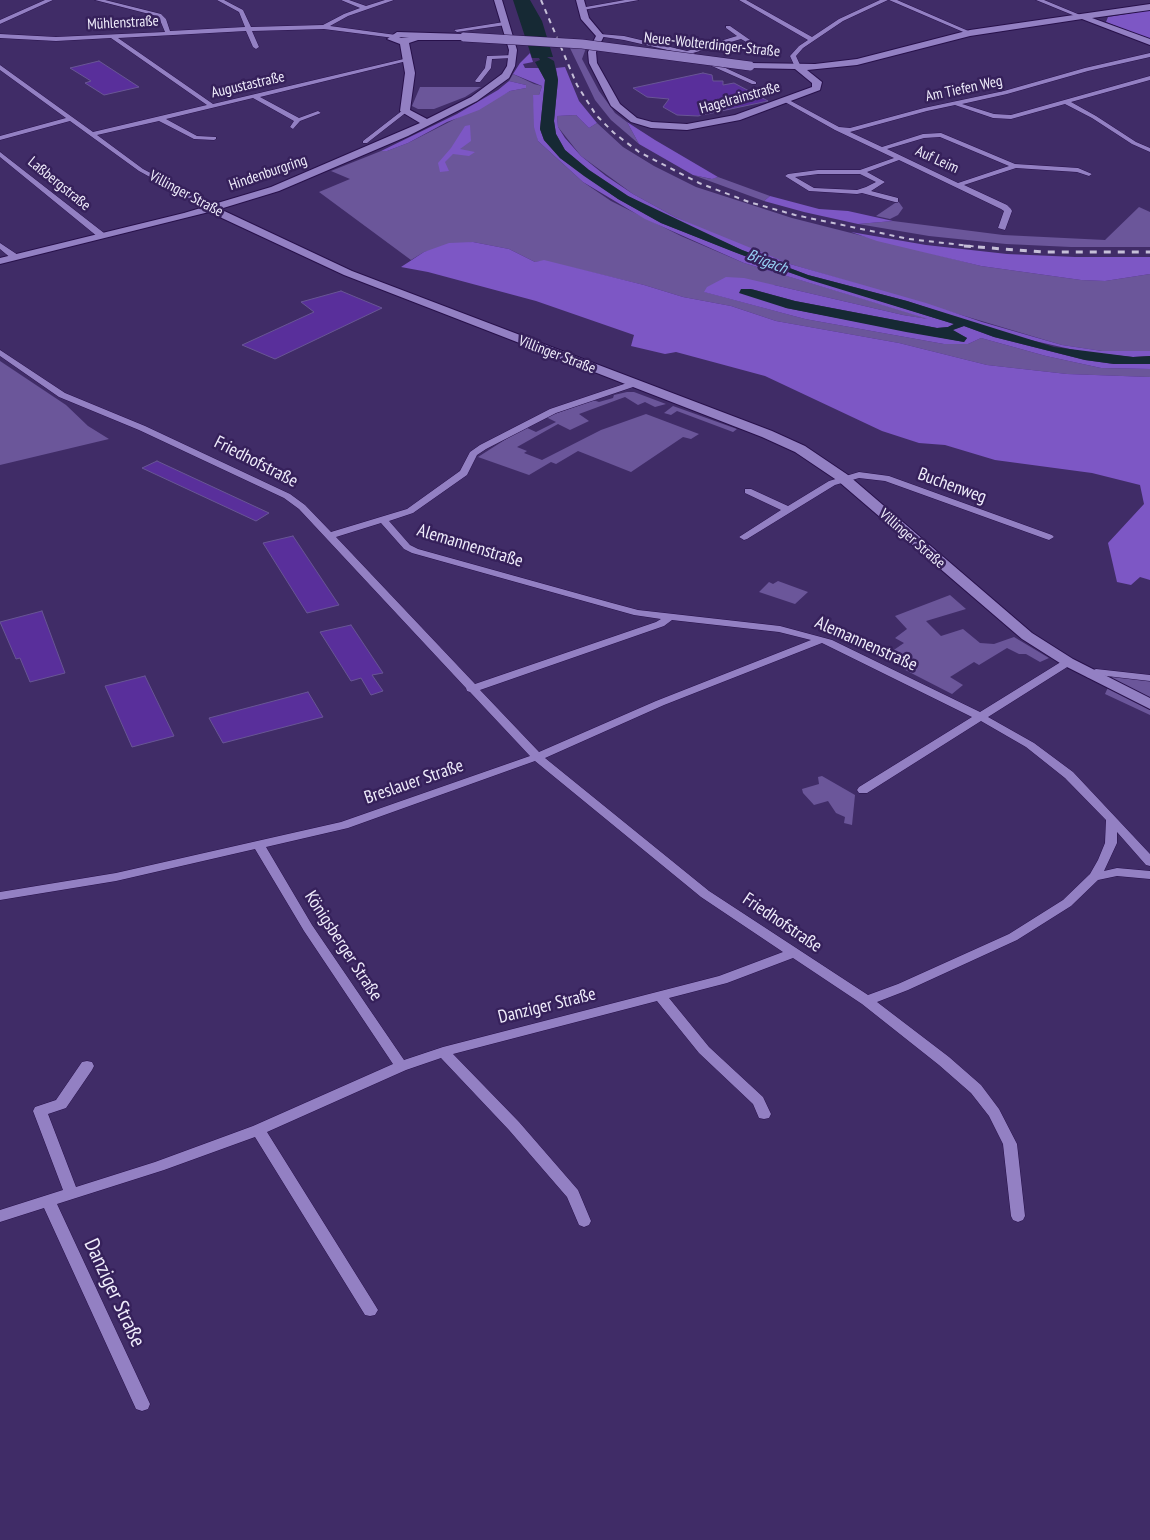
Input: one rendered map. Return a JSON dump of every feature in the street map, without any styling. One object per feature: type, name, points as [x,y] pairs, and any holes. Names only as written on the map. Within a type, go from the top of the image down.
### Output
[{"type":"main road","points":[[498,0],[513,50],[512,56]]},
{"type":"main road","points":[[582,4],[585,19],[600,36]]},
{"type":"main road","name":"Neue-Wolterdinger-Straße","points":[[394,36],[408,34],[415,37],[464,37],[582,44],[750,66],[798,67],[857,62],[970,33],[1150,7]]},
{"type":"main road","points":[[1082,17],[1150,42]]},
{"type":"main road","points":[[394,36],[393,40],[404,42],[413,40],[415,37]]},
{"type":"main road","name":"Hagelrainstraße","points":[[600,36],[592,52],[593,63],[616,106],[634,120],[670,127],[701,126],[738,118],[787,101],[817,88],[817,82],[798,67]]},
{"type":"main road","points":[[404,42],[410,73],[405,111]]},
{"type":"main road","name":"Hindenburgring","points":[[0,261],[210,208],[275,189],[428,123],[454,109],[491,88],[506,76],[512,56]]},
{"type":"main road","points":[[405,111],[428,112],[454,109]]},
{"type":"main road","points":[[405,111],[428,123]]},
{"type":"main road","name":"Villinger Straße","points":[[210,208],[348,273],[800,448],[843,478],[1027,636],[1091,675],[1150,704]]},
{"type":"street","points":[[0,22],[50,0]]},
{"type":"street","points":[[98,0],[159,15],[163,19],[168,33]]},
{"type":"street","points":[[220,0],[241,11],[256,48]]},
{"type":"street","points":[[344,0],[364,8]]},
{"type":"street","points":[[324,27],[364,8],[391,0]]},
{"type":"street","points":[[582,4],[636,0]]},
{"type":"street","points":[[742,0],[811,39]]},
{"type":"street","points":[[798,67],[793,56],[811,39],[841,20],[882,0]]},
{"type":"street","points":[[892,0],[970,33]]},
{"type":"street","points":[[1039,0],[1082,17]]},
{"type":"street","points":[[457,30],[504,24]]},
{"type":"street","points":[[728,26],[740,37],[750,42]]},
{"type":"street","name":"Mühlenstraße","points":[[0,36],[56,39],[248,28],[324,27],[394,36]]},
{"type":"street","points":[[112,36],[212,106]]},
{"type":"street","points":[[600,36],[624,38],[687,53],[754,83]]},
{"type":"street","points":[[687,53],[740,37]]},
{"type":"street","name":"Am Tiefen Weg","points":[[837,129],[860,128],[926,108],[1021,89],[1087,69],[1150,55]]},
{"type":"street","points":[[478,81],[488,68],[489,57],[512,56]]},
{"type":"street","name":"Augustastraße","points":[[92,134],[408,60]]},
{"type":"street","name":"Villinger Straße","points":[[0,67],[141,170],[210,208]]},
{"type":"street","points":[[955,103],[1002,118],[1011,117],[1150,78]]},
{"type":"street","points":[[254,96],[298,120]]},
{"type":"street","points":[[787,101],[837,129]]},
{"type":"street","points":[[1064,101],[1094,117],[1134,143],[1150,150]]},
{"type":"street","points":[[364,142],[405,111]]},
{"type":"street","points":[[293,127],[298,120],[318,113]]},
{"type":"street","points":[[159,118],[196,138],[214,138]]},
{"type":"street","points":[[0,138],[72,119]]},
{"type":"street","name":"Auf Leim","points":[[837,129],[1004,207],[1008,211],[1002,228]]},
{"type":"street","points":[[881,149],[923,136],[941,135],[1014,166],[1078,170],[1089,174]]},
{"type":"street","name":"Laßbergstraße","points":[[0,154],[101,235]]},
{"type":"street","points":[[895,200],[864,191],[809,189],[788,176],[861,172],[899,158]]},
{"type":"street","points":[[958,185],[1010,169],[1014,166]]},
{"type":"street","points":[[861,172],[881,180],[864,191]]},
{"type":"street","points":[[0,245],[15,257]]},
{"type":"street","name":"Friedhofstraße","points":[[0,352],[62,395],[142,428],[287,496],[302,507],[471,689],[537,757],[705,894],[867,1001],[970,1083],[994,1113],[1010,1144],[1018,1216]]},
{"type":"street","points":[[329,536],[384,521],[410,511],[464,473],[473,454],[492,442],[553,411],[633,384]]},
{"type":"street","name":"Buchenweg","points":[[843,478],[859,475],[886,478],[1048,537]]},
{"type":"street","points":[[744,536],[843,478]]},
{"type":"street","points":[[748,491],[788,510]]},
{"type":"street","name":"Alemannenstraße","points":[[384,521],[407,547],[415,551],[638,613],[780,629],[821,640],[981,717],[1030,745],[1069,775],[1112,818],[1150,862]]},
{"type":"street","points":[[471,689],[660,624],[672,616]]},
{"type":"street","name":"Breslauer Straße","points":[[0,896],[116,877],[344,825],[537,757],[660,703],[821,640]]},
{"type":"street","points":[[863,790],[1068,662]]},
{"type":"street","points":[[1091,675],[1096,672],[1150,678]]},
{"type":"street","points":[[867,1001],[903,988],[1029,928],[1067,903],[1094,877],[1104,860],[1111,842],[1112,818]]},
{"type":"street","name":"Königsberger Straße","points":[[258,844],[308,928],[401,1066]]},
{"type":"street","points":[[1094,877],[1118,872],[1150,875]]},
{"type":"street","name":"Danziger Straße","points":[[0,1216],[159,1166],[258,1130],[401,1066],[443,1052],[722,980],[793,953]]},
{"type":"street","points":[[660,996],[704,1050],[758,1100],[764,1114]]},
{"type":"street","points":[[443,1052],[514,1126],[573,1194],[584,1220]]},
{"type":"street","points":[[72,1193],[40,1111],[61,1104],[87,1066]]},
{"type":"street","points":[[258,1130],[370,1310]]},
{"type":"street","name":"Danziger Straße","points":[[48,1201],[142,1404]]},
{"type":"shaded area","points":[[1150,10],[1150,40],[1106,22],[1108,17]]},
{"type":"shaded area","points":[[570,48],[586,48],[582,59],[599,91],[615,113],[627,122],[639,144],[611,120],[595,100]]},
{"type":"shaded area","points":[[530,53],[533,62],[523,64],[525,68],[539,68],[545,80],[540,129],[544,140],[560,158],[618,199],[661,223],[778,269],[954,324],[948,327],[937,328],[795,301],[751,289],[786,308],[964,342],[967,338],[952,330],[964,326],[994,337],[1085,360],[1114,364],[1150,364],[1150,369],[1101,368],[1046,356],[981,338],[968,344],[944,344],[805,319],[704,292],[707,287],[726,277],[744,278],[903,315],[928,319],[744,263],[645,219],[583,182],[538,141],[534,127],[533,95],[539,95],[542,86],[513,74]]},
{"type":"shaded area","points":[[565,67],[579,101],[597,123],[589,128],[576,115],[557,116],[558,127],[565,138],[581,156],[606,176],[633,194],[675,217],[790,264],[926,303],[982,322],[1062,345],[1102,351],[1150,351],[1150,356],[1133,357],[1083,352],[1013,336],[907,301],[808,275],[742,250],[672,219],[628,196],[589,170],[565,150],[556,134],[554,121],[558,80],[556,68]]},
{"type":"shaded area","points":[[513,74],[542,86],[539,95],[533,95],[538,141],[583,182],[611,201],[681,236],[744,263],[933,320],[903,315],[774,285],[705,292],[805,319],[944,344],[968,344],[981,338],[1046,356],[1101,368],[1150,369],[1150,377],[1067,374],[987,365],[899,343],[776,321],[731,306],[683,297],[644,285],[544,261],[535,262],[509,249],[473,242],[424,252],[411,260],[319,192],[350,179],[331,171],[381,151],[387,151],[408,143],[510,91],[526,88],[526,85],[509,81]]},
{"type":"shaded area","points":[[509,81],[526,85],[526,88],[510,91],[479,110],[447,122],[408,143],[387,151],[381,151],[457,114],[498,90]]},
{"type":"shaded area","points":[[420,87],[481,87],[465,97],[434,109],[418,109],[412,106]]},
{"type":"shaded area","points":[[576,115],[589,128],[597,123],[623,147],[654,166],[696,187],[792,218],[981,266],[1081,280],[1105,281],[1150,274],[1150,351],[1102,351],[1062,345],[790,264],[725,239],[675,217],[633,194],[581,156],[558,127],[557,116]]},
{"type":"shaded area","points":[[627,122],[718,177],[712,179],[693,175],[639,144]]},
{"type":"shaded area","points":[[470,125],[471,141],[460,149],[475,152],[469,156],[453,154],[445,162],[449,171],[440,172],[438,163],[451,148],[465,126]]},
{"type":"shaded area","points":[[693,175],[711,179],[718,177],[770,196],[764,201]]},
{"type":"shaded area","points":[[770,196],[819,209],[848,211],[893,221],[858,224],[764,201]]},
{"type":"shaded area","points":[[898,201],[903,208],[898,215],[890,219],[876,216]]},
{"type":"shaded area","points":[[1139,207],[1150,212],[1150,247],[1071,247],[1006,244],[929,236],[858,224],[893,221],[1003,235],[1105,240]]},
{"type":"shaded area","points":[[851,232],[926,245],[1007,254],[1075,257],[1150,257],[1150,274],[1105,281],[1081,280],[981,266],[877,241]]},
{"type":"shaded area","points":[[473,242],[509,249],[535,262],[544,260],[644,285],[683,297],[731,306],[776,321],[899,343],[987,365],[1067,374],[1150,377],[1150,580],[1140,577],[1131,585],[1117,582],[1108,543],[1144,504],[1140,485],[1092,473],[995,460],[945,445],[919,443],[882,431],[765,376],[676,352],[665,354],[631,346],[634,335],[536,301],[428,272],[401,267],[424,252],[449,243]]},
{"type":"shaded area","points":[[0,361],[66,405],[88,426],[109,439],[0,465]]},
{"type":"shaded area","points":[[634,392],[666,404],[655,407],[645,402],[638,405],[625,397],[579,414],[589,421],[570,430],[558,424],[517,447],[527,451],[524,453],[542,460],[601,430],[646,414],[699,434],[691,439],[683,437],[631,472],[578,451],[556,464],[551,462],[529,475],[478,457],[525,427],[536,432],[556,422],[546,417],[593,400],[599,402],[613,398],[614,395]]},
{"type":"shaded area","points":[[673,406],[737,429],[733,432],[677,411],[671,415],[664,413]]},
{"type":"shaded area","points":[[778,581],[808,592],[795,604],[759,592],[769,582],[773,584]]},
{"type":"shaded area","points":[[950,595],[966,609],[926,621],[941,636],[963,629],[980,643],[994,644],[1014,637],[1049,658],[1040,662],[1026,654],[1019,654],[1007,648],[979,665],[974,662],[950,677],[963,685],[952,694],[882,658],[904,643],[895,638],[907,629],[895,616]]},
{"type":"shaded area","points":[[1113,676],[1150,681],[1150,715],[1105,694]]},
{"type":"shaded area","points":[[822,776],[855,795],[852,825],[844,823],[845,817],[836,813],[828,801],[814,805],[803,793],[802,789],[819,784],[818,777]]},
{"type":"water","name":"Brigach","points":[[513,0],[530,0],[542,21],[553,57],[547,57],[554,61],[558,80],[554,121],[556,134],[565,150],[589,170],[628,196],[742,250],[808,275],[907,301],[1054,347],[1133,357],[1150,356],[1150,364],[1114,364],[1085,360],[994,337],[964,326],[953,330],[967,338],[964,342],[906,332],[786,308],[739,293],[741,289],[751,289],[795,301],[937,328],[948,327],[954,324],[810,280],[661,223],[618,199],[584,176],[560,158],[544,140],[540,129],[545,80],[535,62],[540,60],[539,58],[532,58]]},
{"type":"building","points":[[99,61],[139,87],[104,95],[85,83],[91,81],[70,68]]},
{"type":"building","points":[[703,73],[712,75],[713,81],[723,81],[723,85],[734,83],[768,101],[698,116],[677,115],[663,107],[669,99],[647,97],[633,88]]},
{"type":"building","points":[[341,291],[382,308],[275,359],[242,345],[314,312],[301,302]]},
{"type":"building","points":[[157,461],[269,513],[256,521],[142,468]]},
{"type":"building","points":[[293,536],[339,605],[307,613],[263,543]]},
{"type":"building","points":[[42,611],[65,673],[30,682],[20,658],[16,659],[0,622]]},
{"type":"building","points":[[351,625],[383,673],[372,675],[383,691],[371,695],[361,678],[351,681],[320,632]]},
{"type":"building","points":[[145,676],[174,736],[132,747],[105,686]]},
{"type":"building","points":[[308,692],[323,717],[223,743],[209,718]]},
{"type":"railway","points":[[541,0],[577,85],[596,115],[614,133],[639,152],[699,183],[749,202],[795,215],[909,239],[979,247]]},
{"type":"railway","points":[[964,246],[1043,252],[1150,252]]}]
